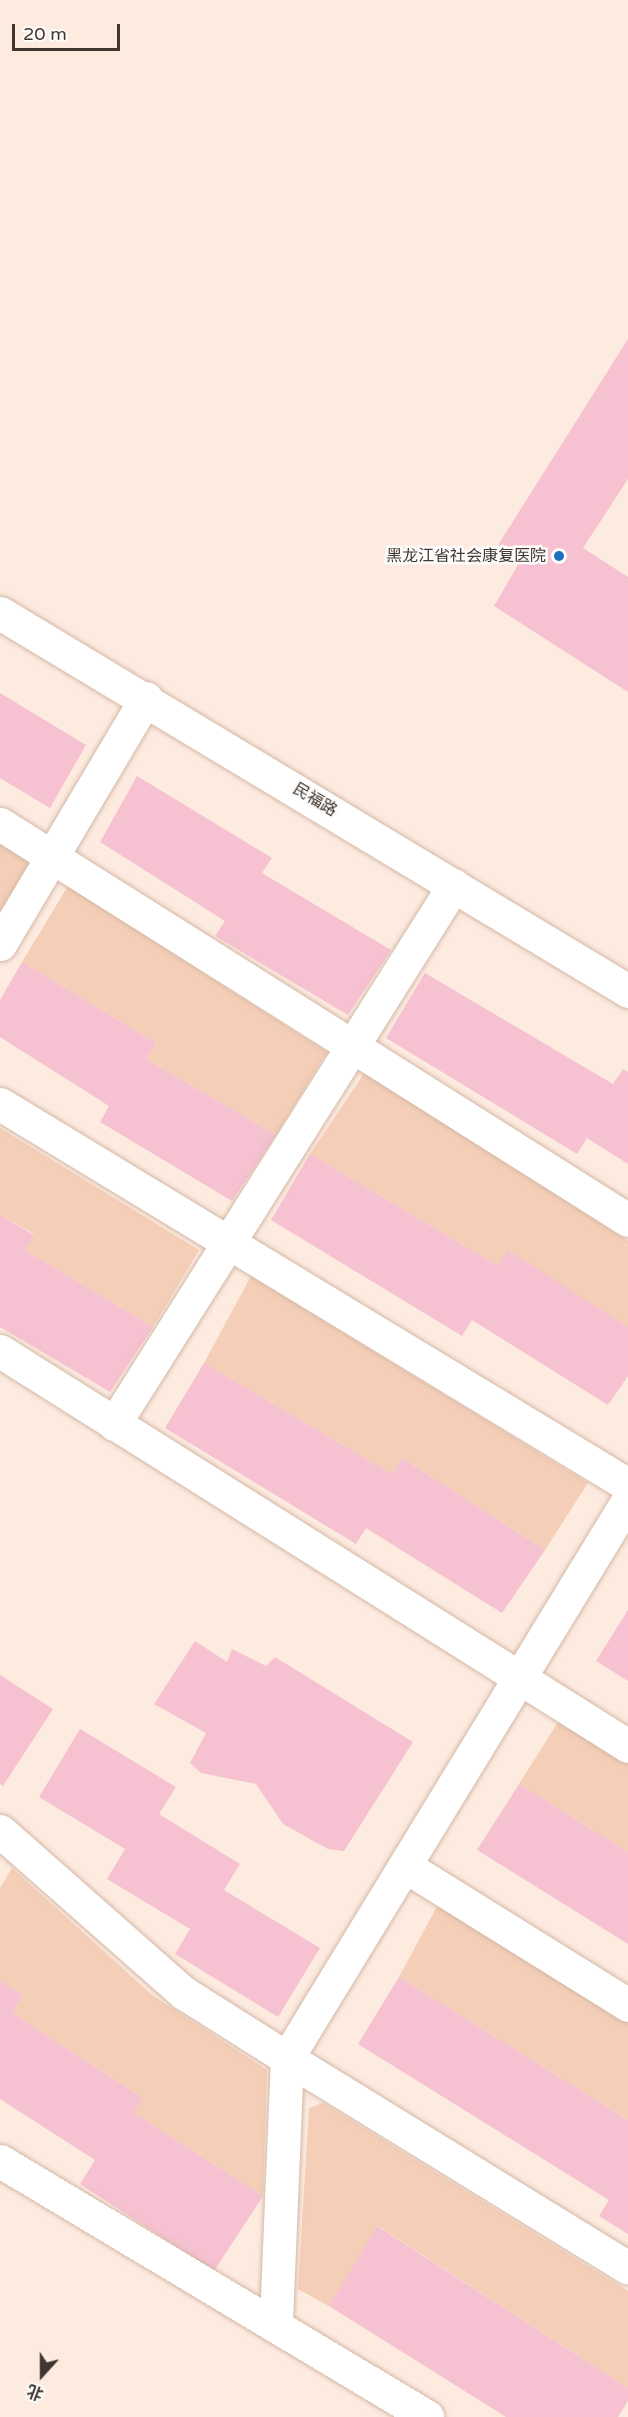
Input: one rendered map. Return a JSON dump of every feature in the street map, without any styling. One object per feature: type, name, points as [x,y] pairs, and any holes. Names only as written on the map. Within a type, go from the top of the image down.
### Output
[{"type":"street","name":"民福路","points":[[0,613],[146,698],[628,991]]},
{"type":"street","points":[[0,944],[146,698]]},
{"type":"street","points":[[0,824],[628,1220]]},
{"type":"street","points":[[114,1424],[454,885]]},
{"type":"street","points":[[0,1104],[628,1485]]},
{"type":"street","points":[[0,1351],[628,1746]]},
{"type":"street","points":[[276,2326],[286,2058],[628,1500]]},
{"type":"street","points":[[0,1831],[184,1994],[628,2268]]},
{"type":"street","points":[[405,1866],[628,2005]]},
{"type":"street","points":[[0,2161],[427,2417]]},
{"type":"shaded area","points":[[0,843],[32,864],[0,914]]},
{"type":"shaded area","points":[[68,886],[327,1052],[276,1135],[146,1059],[156,1043],[22,962]]},
{"type":"shaded area","points":[[365,1072],[628,1241],[628,1327],[498,1266],[310,1154]]},
{"type":"shaded area","points":[[0,1128],[199,1250],[153,1327],[25,1250],[34,1234],[0,1215]]},
{"type":"shaded area","points":[[251,1276],[588,1483],[545,1550],[402,1458],[392,1474],[204,1363]]},
{"type":"shaded area","points":[[562,1716],[628,1758],[628,1852],[519,1784]]},
{"type":"shaded area","points":[[12,1868],[152,1995],[267,2070],[263,2196],[134,2113],[143,2098],[12,2013],[23,1996],[0,1981],[0,1888]]},
{"type":"shaded area","points":[[441,1899],[628,2018],[628,2120],[399,1977]]},
{"type":"shaded area","points":[[323,2103],[628,2291],[628,2388],[378,2226],[329,2306],[298,2289],[309,2108]]},
{"type":"building","points":[[628,339],[628,479],[583,548],[628,577],[628,692],[494,606],[523,556],[498,545]]},
{"type":"building","points":[[0,693],[86,745],[50,808],[0,778]]},
{"type":"building","points":[[137,776],[272,858],[262,873],[391,950],[348,1015],[215,936],[225,921],[100,842]]},
{"type":"building","points":[[22,962],[156,1043],[146,1059],[276,1135],[232,1201],[100,1122],[109,1106],[0,1037],[0,1000]]},
{"type":"building","points":[[425,973],[613,1084],[623,1069],[628,1072],[628,1164],[587,1138],[577,1154],[386,1038]]},
{"type":"building","points":[[310,1154],[498,1266],[508,1250],[628,1327],[628,1376],[608,1405],[472,1320],[462,1336],[271,1220]]},
{"type":"building","points":[[0,1215],[34,1235],[25,1250],[153,1327],[110,1392],[0,1327]]},
{"type":"building","points":[[204,1363],[392,1474],[402,1458],[545,1550],[502,1613],[366,1528],[356,1544],[165,1428]]},
{"type":"building","points":[[628,1610],[628,1681],[596,1661]]},
{"type":"building","points":[[195,1641],[227,1662],[232,1649],[266,1666],[275,1657],[413,1742],[344,1851],[328,1849],[283,1824],[256,1784],[201,1773],[190,1763],[206,1733],[154,1704]]},
{"type":"building","points":[[0,1675],[53,1709],[3,1786],[0,1784]]},
{"type":"building","points":[[80,1729],[176,1787],[159,1814],[240,1864],[224,1890],[320,1948],[278,2017],[175,1954],[190,1929],[107,1879],[125,1849],[39,1797]]},
{"type":"building","points":[[519,1784],[628,1852],[628,1944],[477,1850]]},
{"type":"building","points":[[399,1977],[628,2120],[628,2234],[599,2216],[609,2200],[358,2044]]},
{"type":"building","points":[[0,1981],[23,1996],[12,2013],[143,2098],[134,2113],[263,2196],[214,2271],[80,2184],[95,2160],[0,2099]]},
{"type":"building","points":[[377,2226],[628,2388],[628,2401],[618,2417],[506,2417],[329,2306]]},
{"type":"place","name":"黑龙江省社会康复医院","points":[[559,556]]}]
